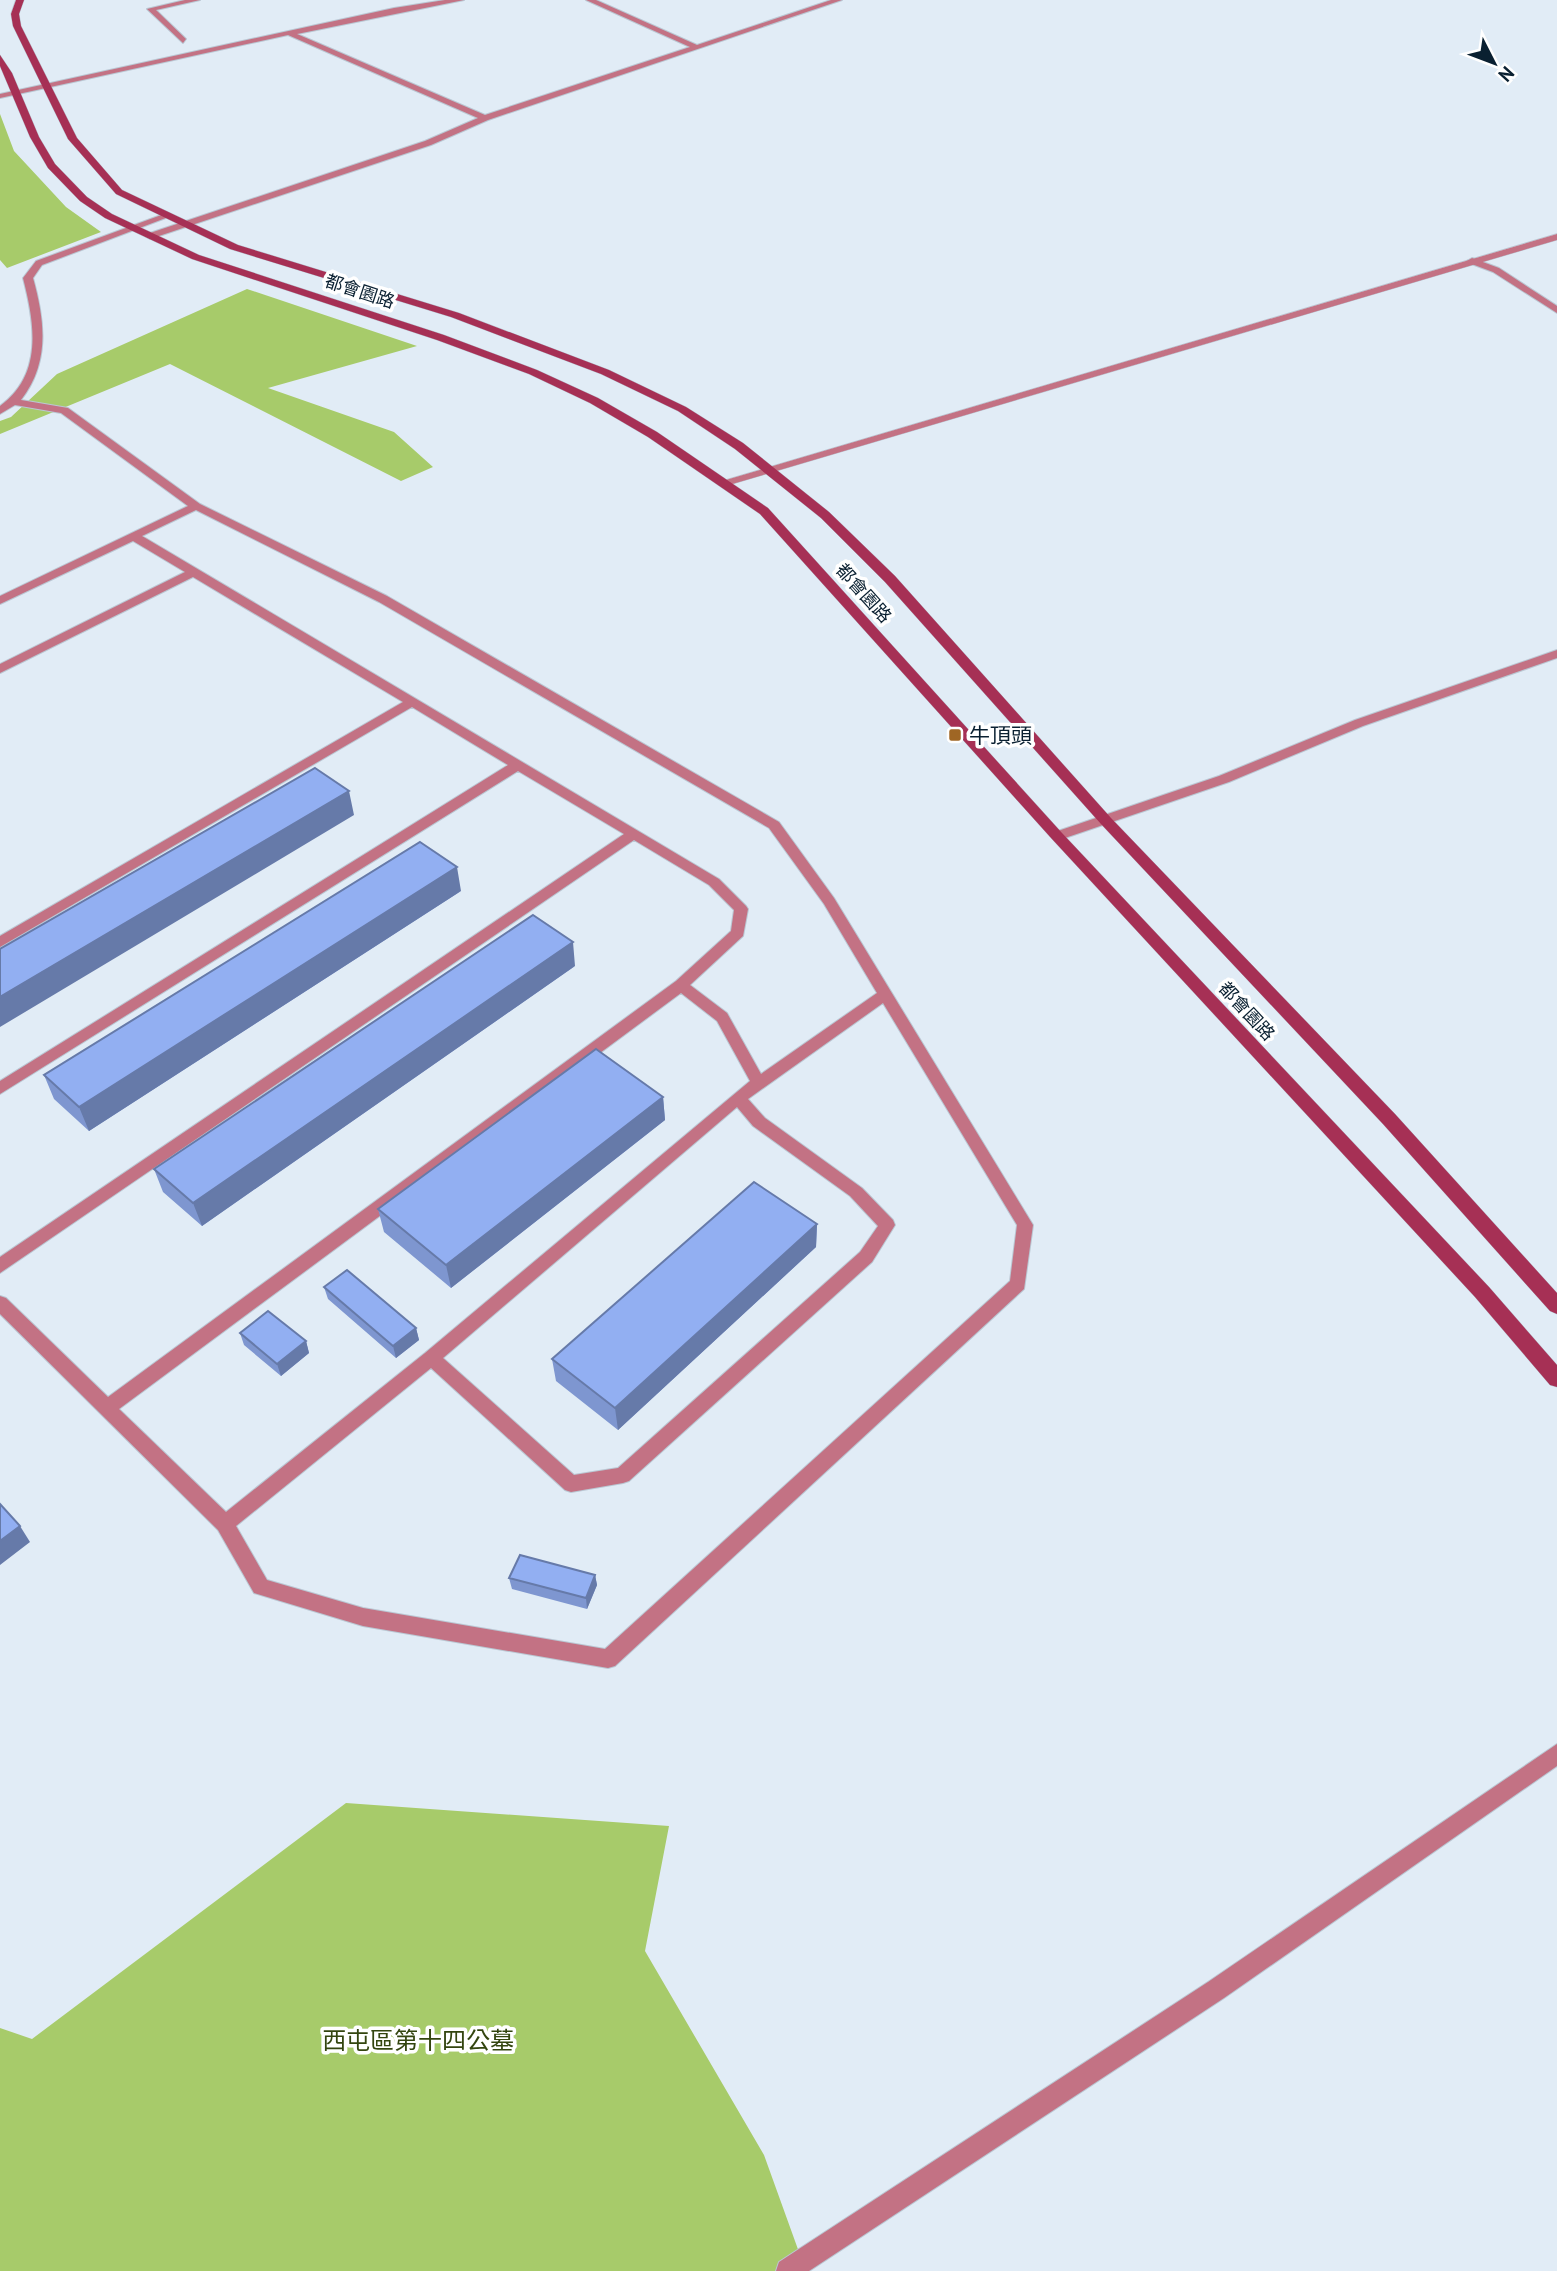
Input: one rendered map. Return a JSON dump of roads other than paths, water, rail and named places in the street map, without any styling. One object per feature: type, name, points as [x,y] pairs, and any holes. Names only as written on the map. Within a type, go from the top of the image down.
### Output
[{"type":"street","name":"都會園路","points":[[20,0],[15,14],[17,26],[73,139],[119,192],[183,224],[277,262],[455,315],[559,352],[682,409],[768,467],[825,515],[890,579],[1106,821],[1389,1119],[1557,1306]]},
{"type":"street","name":"都會園路","points":[[0,58],[18,92],[39,150],[49,165],[91,206],[184,253],[429,334],[534,373],[629,420],[725,482],[764,511],[1057,836],[1482,1292],[1557,1379]]},
{"type":"street","points":[[725,482],[768,467],[1557,237]]},
{"type":"lane","points":[[183,41],[151,9],[196,0]]},
{"type":"lane","points":[[0,96],[394,10],[460,0]]},
{"type":"lane","points":[[590,0],[698,48]]},
{"type":"lane","points":[[150,236],[428,143],[485,118],[838,0]]},
{"type":"lane","points":[[289,33],[485,118]]},
{"type":"lane","points":[[0,411],[15,402],[30,383],[37,362],[39,323],[28,278],[39,264],[167,216]]},
{"type":"lane","points":[[1472,261],[1496,270],[1557,310]]},
{"type":"lane","points":[[0,1303],[225,1524],[261,1587],[363,1617],[608,1659],[1018,1284],[1026,1225],[829,901],[774,825],[383,599],[196,506],[64,410],[15,402]]},
{"type":"lane","points":[[0,600],[196,506]]},
{"type":"lane","points":[[107,1408],[681,985],[738,933],[741,909],[714,881],[135,537]]},
{"type":"lane","points":[[0,669],[194,572]]},
{"type":"lane","points":[[1057,836],[1224,779],[1359,723],[1557,654]]},
{"type":"lane","points":[[0,942],[412,702]]},
{"type":"lane","points":[[0,1088],[518,765]]},
{"type":"lane","points":[[0,1266],[634,834]]},
{"type":"lane","points":[[681,985],[722,1017],[760,1083]]},
{"type":"lane","points":[[225,1524],[431,1357],[738,1098],[886,994]]},
{"type":"lane","points":[[431,1357],[571,1484],[623,1475],[866,1257],[887,1225],[856,1192],[759,1122],[738,1098]]},
{"type":"lane","points":[[788,2271],[1216,1990],[1557,1754]]},
{"type":"place","name":"牛頂頭","points":[[955,735]]},
{"type":"park label","name":"西屯區第十四公墓","points":[[418,2040]]}]
